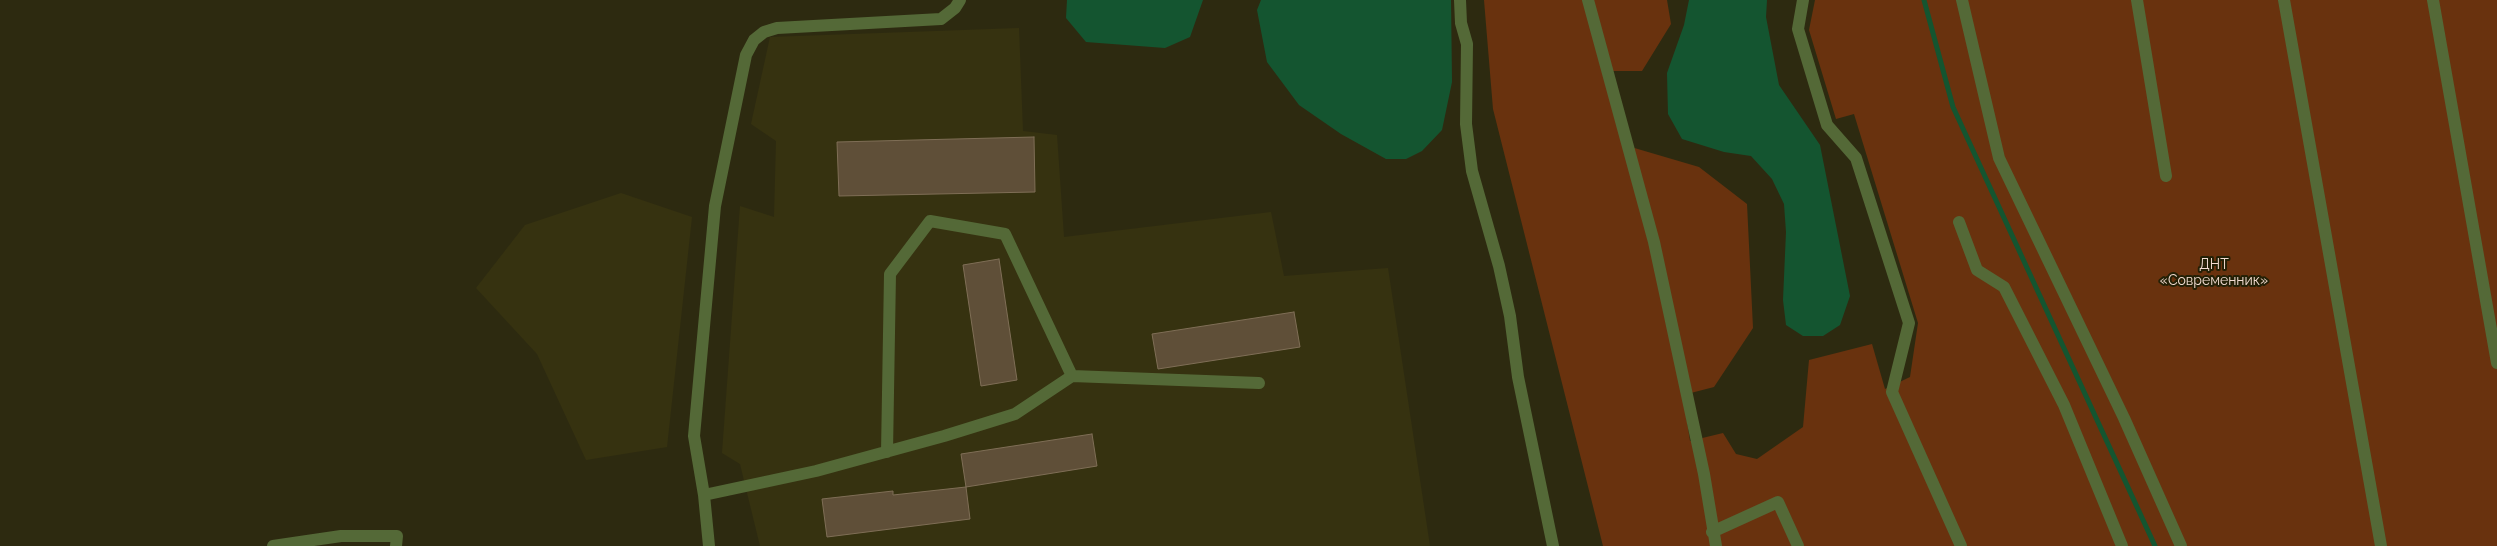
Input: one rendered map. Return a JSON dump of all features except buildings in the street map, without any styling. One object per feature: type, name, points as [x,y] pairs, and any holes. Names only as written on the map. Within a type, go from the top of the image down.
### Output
[{"type":"street","points":[[709,546],[704,495],[694,436],[715,206],[746,56],[754,40],[764,32],[778,28],[941,19],[955,8],[960,0]]},
{"type":"street","points":[[1460,0],[1461,23],[1467,44],[1466,124],[1472,171],[1499,266],[1510,316],[1518,377],[1553,546]]},
{"type":"street","points":[[1588,0],[1654,242],[1704,474],[1712,532],[1716,546]]},
{"type":"street","points":[[1803,0],[1798,29],[1827,125],[1856,158],[1909,323],[1892,392],[1961,546]]},
{"type":"street","points":[[1962,0],[1999,158],[2124,418],[2181,546]]},
{"type":"street","points":[[2137,0],[2166,176]]},
{"type":"street","points":[[2284,0],[2381,546]]},
{"type":"street","points":[[2433,0],[2497,364]]},
{"type":"street","points":[[888,452],[890,274],[930,221],[1005,234],[1072,376]]},
{"type":"street","points":[[1959,222],[1977,270],[2004,287],[2064,404],[2122,546]]},
{"type":"street","points":[[704,495],[816,471],[888,452],[1015,414],[1072,376],[1258,383]]},
{"type":"street","points":[[1712,532],[1778,502],[1798,546]]},
{"type":"street","points":[[272,546],[341,536],[397,536],[396,546]]},
{"type":"shaded area","points":[[1067,0],[1203,0],[1190,37],[1165,48],[1086,42],[1066,18]]},
{"type":"shaded area","points":[[1261,0],[1451,0],[1452,82],[1442,130],[1422,151],[1406,159],[1386,159],[1341,134],[1299,105],[1267,62],[1257,10]]},
{"type":"shaded area","points":[[1689,0],[1767,0],[1766,17],[1779,85],[1820,145],[1850,296],[1840,325],[1823,336],[1803,336],[1786,325],[1783,300],[1786,232],[1784,204],[1772,179],[1751,156],[1724,152],[1682,139],[1668,114],[1667,73],[1684,25]]},
{"type":"shaded area","points":[[1019,28],[1023,131],[1057,135],[1064,237],[1271,212],[1284,276],[1388,268],[1430,546],[760,546],[740,464],[722,453],[740,206],[774,217],[776,141],[751,124],[770,37]]},
{"type":"shaded area","points":[[621,193],[692,217],[667,447],[586,460],[537,354],[476,288],[525,225]]},
{"type":"green space","name":"ДНТ «Современник»","points":[[1484,0],[1667,0],[1671,24],[1642,71],[1612,71],[1631,147],[1699,167],[1747,204],[1753,328],[1714,387],[1683,395],[1690,441],[1723,433],[1736,454],[1757,459],[1803,427],[1809,360],[1872,344],[1885,389],[1910,377],[1918,323],[1854,114],[1836,119],[1809,30],[1815,0],[2497,0],[2497,546],[1603,546],[1493,109]]},
{"type":"waterway","points":[[1924,0],[1953,107],[2155,546]]}]
